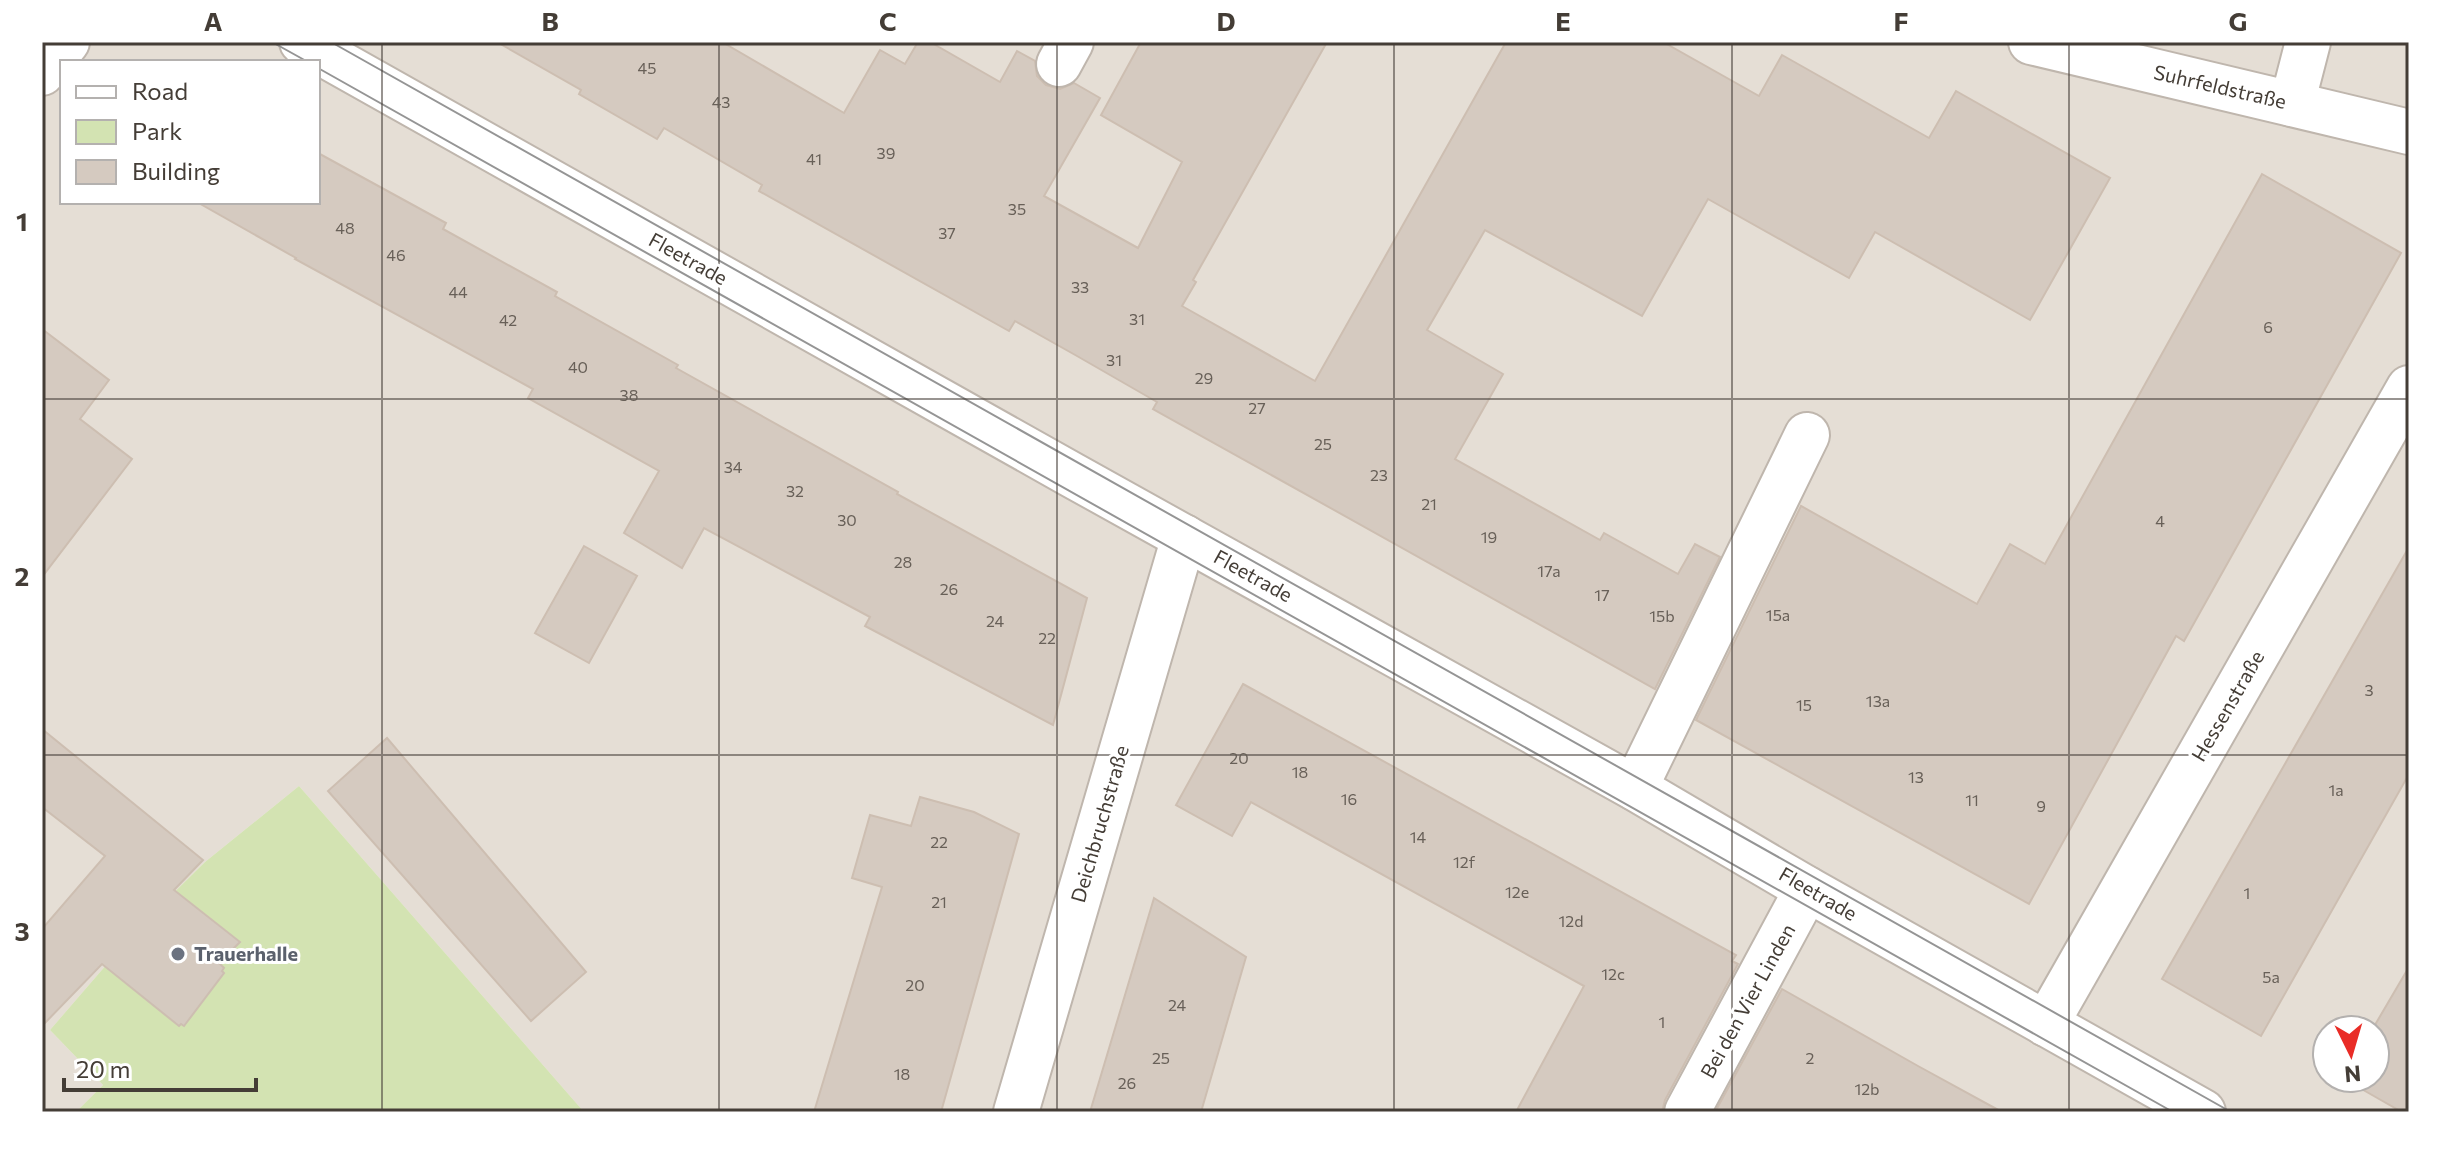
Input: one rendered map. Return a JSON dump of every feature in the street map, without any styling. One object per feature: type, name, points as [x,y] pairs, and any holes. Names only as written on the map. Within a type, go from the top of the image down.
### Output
[{"type":"street","points":[[42,73],[67,42]]},
{"type":"street","name":"Fleetrade","points":[[302,42],[1635,788],[1807,889],[2203,1112]]},
{"type":"street","name":"Suhrfeldstraße","points":[[2031,42],[2409,132]]},
{"type":"street","points":[[2292,104],[2308,42]]},
{"type":"street","name":"Hessenstraße","points":[[2046,1024],[2409,388]]},
{"type":"street","points":[[1635,788],[1807,435]]},
{"type":"street","name":"Deichbruchstraße","points":[[1016,1112],[1184,537]]},
{"type":"street","name":"Bei den Vier Linden","points":[[1687,1112],[1807,889]]},
{"type":"shaded area","points":[[42,42],[2409,42],[2409,1112],[584,1112],[299,786],[205,862],[139,927],[50,1030],[103,1085],[76,1112],[42,1112]]},
{"type":"green space","points":[[299,786],[584,1112],[76,1112],[103,1085],[50,1030],[139,927],[205,862]]},
{"type":"building","points":[[497,42],[722,42],[844,113],[880,50],[905,64],[918,42],[930,42],[1000,82],[1017,51],[1035,61],[1037,76],[1046,85],[1060,89],[1074,83],[1100,98],[1044,196],[1138,248],[1182,162],[1101,115],[1141,42],[1327,42],[1193,280],[1196,282],[1182,306],[1315,381],[1506,42],[1663,42],[1759,96],[1782,55],[1929,138],[1956,91],[2110,178],[2030,320],[1875,232],[1849,278],[1708,199],[1642,316],[1485,230],[1427,330],[1503,374],[1455,459],[1600,540],[1604,533],[1678,574],[1695,544],[1720,557],[1655,689],[1153,409],[1157,402],[1015,321],[1009,331],[759,191],[762,185],[664,128],[657,139],[579,94],[581,90]]},
{"type":"building","points":[[320,154],[446,223],[443,229],[557,292],[555,296],[678,365],[676,368],[1087,598],[1053,725],[865,626],[870,617],[704,528],[682,568],[624,533],[659,471],[528,398],[533,389],[201,204],[320,204]]},
{"type":"building","points":[[2262,174],[2401,253],[2184,641],[2176,636],[2029,904],[1696,720],[1801,506],[1977,604],[2010,544],[2045,564]]},
{"type":"building","points":[[42,329],[109,380],[80,419],[132,459],[42,577]]},
{"type":"building","points":[[584,546],[637,576],[589,663],[535,633]]},
{"type":"building","points":[[2409,547],[2409,774],[2261,1036],[2162,979]]},
{"type":"building","points":[[1243,684],[1736,955],[1732,961],[1738,964],[1665,1100],[1662,1112],[1516,1112],[1584,986],[1251,802],[1232,836],[1176,805]]},
{"type":"building","points":[[42,729],[203,860],[174,890],[240,942],[219,963],[224,973],[184,1026],[179,1026],[102,964],[42,1026],[42,929],[105,856],[42,807]]},
{"type":"building","points":[[387,738],[586,972],[531,1021],[328,791]]},
{"type":"building","points":[[920,797],[974,812],[1019,834],[941,1112],[814,1112],[882,887],[852,878],[870,815],[911,826]]},
{"type":"building","points":[[1154,898],[1246,957],[1201,1112],[1090,1112]]},
{"type":"building","points":[[2409,967],[2409,1112],[2402,1112],[2370,1094],[2391,1094],[2391,1014],[2381,1014]]},
{"type":"building","points":[[1782,989],[1918,1066],[2002,1112],[1715,1112]]},
{"type":"tram line","points":[[272,42],[304,60]]},
{"type":"tram line","points":[[331,42],[2231,1112]]},
{"type":"tram line","points":[[320,69],[2173,1112]]},
{"type":"place","name":"Trauerhalle","points":[[178,954]]}]
